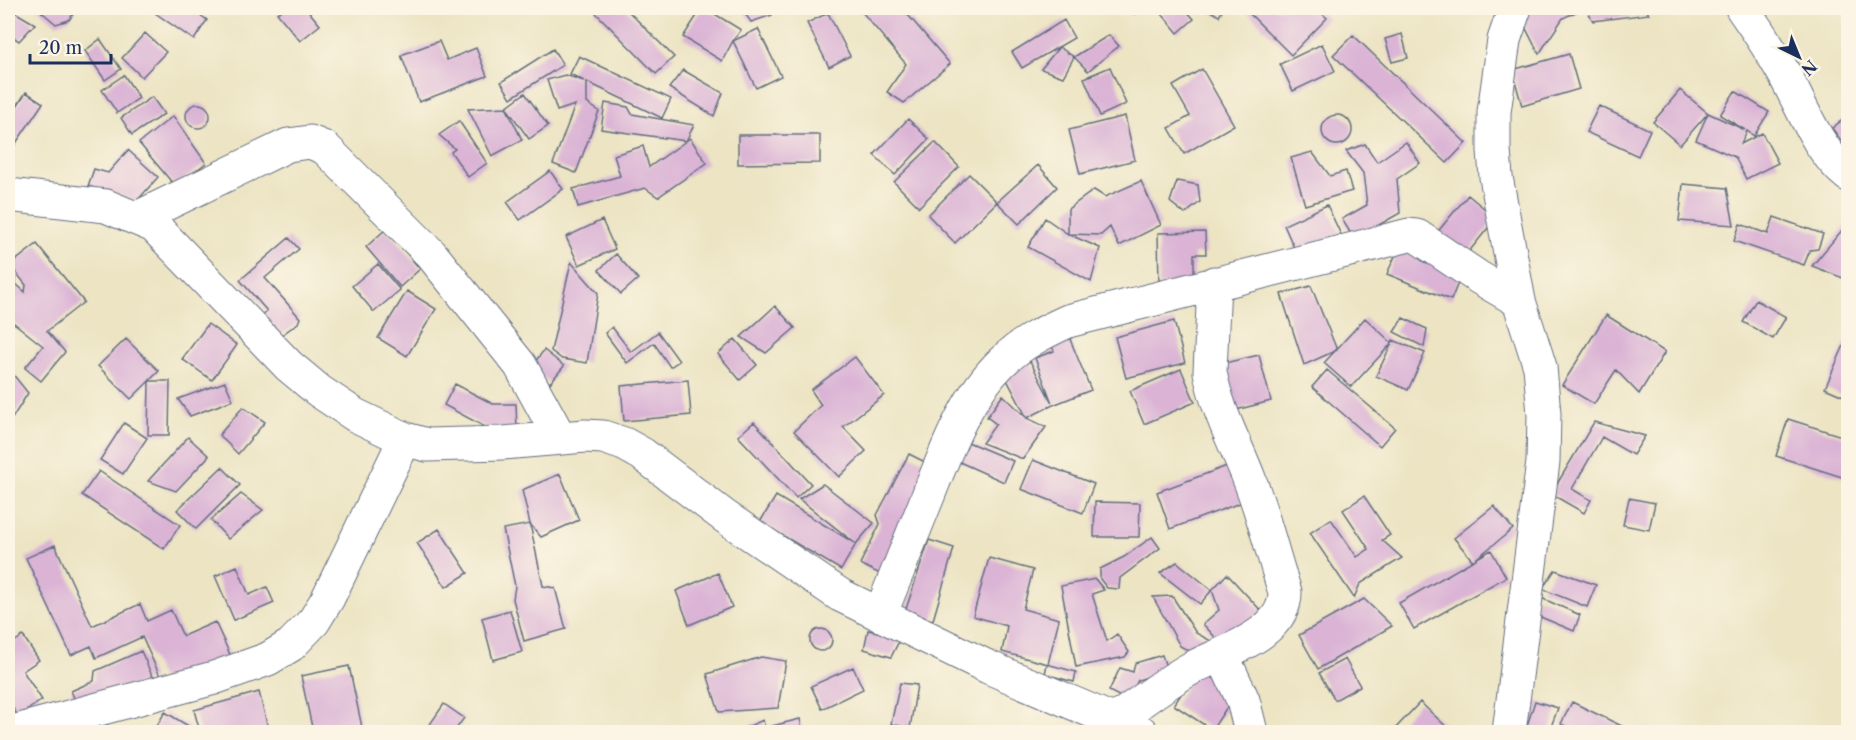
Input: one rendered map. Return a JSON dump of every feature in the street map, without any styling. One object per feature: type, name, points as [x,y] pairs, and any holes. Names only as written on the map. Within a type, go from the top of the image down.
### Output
[{"type":"street","points":[[1509,732],[1534,546],[1544,450],[1540,367],[1519,301],[1496,177],[1494,150],[1494,112],[1504,40],[1515,8]]},
{"type":"street","points":[[1742,8],[1783,71],[1824,148],[1848,175]]},
{"type":"street","points":[[137,218],[288,145],[310,142],[325,148],[431,254],[520,365],[560,438]]},
{"type":"street","points":[[8,195],[106,206],[154,226],[289,366],[319,391],[355,415],[405,439],[427,445],[603,437],[624,444],[642,454],[724,516],[840,595],[988,667],[1127,727],[1191,669],[1249,640],[1279,616],[1285,603],[1285,592],[1250,482],[1216,400],[1212,384],[1210,372],[1214,284]]},
{"type":"street","points":[[880,615],[958,424],[976,395],[1001,363],[1025,342],[1068,321],[1409,235],[1417,236],[1519,301]]},
{"type":"street","points":[[13,732],[214,678],[268,659],[291,645],[314,621],[328,598],[405,439]]},
{"type":"street","points":[[1222,655],[1243,700],[1251,732]]},
{"type":"building","points":[[8,8],[35,24],[19,41],[8,33]]},
{"type":"building","points":[[37,8],[77,8],[69,20],[56,24]]},
{"type":"building","points":[[148,8],[190,8],[207,20],[194,40]]},
{"type":"building","points":[[285,8],[306,8],[320,25],[300,41],[277,13]]},
{"type":"building","points":[[599,8],[625,8],[674,57],[656,74],[595,12]]},
{"type":"building","points":[[702,8],[741,30],[722,61],[683,37]]},
{"type":"building","points":[[741,8],[769,8],[772,15],[751,22]]},
{"type":"building","points":[[868,8],[902,8],[950,64],[904,103],[887,92],[906,64],[862,12]]},
{"type":"building","points":[[1124,8],[1145,8],[1134,14]]},
{"type":"building","points":[[1157,8],[1184,8],[1194,19],[1178,33]]},
{"type":"building","points":[[1205,8],[1224,8],[1219,16]]},
{"type":"building","points":[[1247,8],[1316,8],[1327,18],[1291,55],[1246,10]]},
{"type":"building","points":[[1530,8],[1584,8],[1563,18],[1539,54],[1521,19]]},
{"type":"building","points":[[1586,8],[1645,8],[1649,14],[1593,21]]},
{"type":"building","points":[[828,13],[850,56],[829,67],[807,23]]},
{"type":"building","points":[[1064,20],[1074,38],[1022,68],[1012,52]]},
{"type":"building","points":[[758,29],[781,76],[756,88],[733,41]]},
{"type":"building","points":[[145,33],[166,52],[142,77],[122,58]]},
{"type":"building","points":[[1402,34],[1408,58],[1392,62],[1385,39]]},
{"type":"building","points":[[1109,35],[1119,46],[1088,71],[1074,57]]},
{"type":"building","points":[[1353,35],[1466,143],[1447,163],[1333,55]]},
{"type":"building","points":[[100,39],[121,69],[105,80],[85,51]]},
{"type":"building","points":[[439,41],[447,60],[476,48],[487,76],[419,102],[401,55]]},
{"type":"building","points":[[1322,44],[1335,71],[1293,91],[1280,64]]},
{"type":"building","points":[[1059,47],[1074,57],[1063,77],[1041,69]]},
{"type":"building","points":[[553,49],[563,65],[511,98],[501,82]]},
{"type":"building","points":[[1569,54],[1579,89],[1522,106],[1512,70]]},
{"type":"building","points":[[579,56],[671,99],[662,118],[587,82],[587,103],[599,111],[576,173],[553,164],[575,105],[557,111],[547,80],[565,75],[584,81],[570,74]]},
{"type":"building","points":[[1110,67],[1126,104],[1100,116],[1084,78]]},
{"type":"building","points":[[1202,69],[1234,125],[1184,154],[1169,128],[1190,116],[1173,86]]},
{"type":"building","points":[[683,70],[723,93],[714,116],[669,88]]},
{"type":"building","points":[[124,75],[139,98],[117,113],[102,90]]},
{"type":"building","points":[[1680,90],[1708,113],[1680,145],[1653,122]]},
{"type":"building","points":[[1735,91],[1769,112],[1754,136],[1747,131],[1741,144],[1762,133],[1778,163],[1746,179],[1735,157],[1696,140],[1708,113],[1745,130],[1720,115]]},
{"type":"building","points":[[26,92],[43,103],[8,155],[8,120]]},
{"type":"building","points":[[525,93],[548,126],[529,139],[506,107]]},
{"type":"building","points":[[152,97],[164,114],[132,135],[121,118]]},
{"type":"building","points":[[605,103],[628,107],[632,114],[694,125],[686,141],[601,129]]},
{"type":"building","points":[[198,104],[207,107],[210,116],[207,125],[198,128],[189,125],[186,116],[189,107]]},
{"type":"building","points":[[1599,106],[1650,130],[1638,156],[1586,132]]},
{"type":"building","points":[[506,107],[522,140],[492,156],[468,109]]},
{"type":"building","points":[[1337,115],[1343,116],[1351,124],[1351,136],[1343,144],[1337,145],[1331,144],[1323,136],[1322,130],[1323,124],[1331,116]]},
{"type":"building","points":[[173,116],[206,163],[175,186],[139,143]]},
{"type":"building","points":[[1125,116],[1135,160],[1080,174],[1069,130]]},
{"type":"building","points":[[1848,116],[1848,150],[1832,128]]},
{"type":"building","points":[[908,119],[929,139],[895,175],[874,155]]},
{"type":"building","points":[[459,121],[487,163],[468,177],[451,152],[455,149],[439,135]]},
{"type":"building","points":[[738,135],[820,135],[820,163],[738,164]]},
{"type":"building","points":[[690,138],[707,163],[658,197],[645,188],[578,207],[573,189],[620,176],[614,155],[643,146],[649,167]]},
{"type":"building","points":[[935,142],[959,167],[919,207],[894,182]]},
{"type":"building","points":[[1406,142],[1420,163],[1397,179],[1400,213],[1354,239],[1342,219],[1367,205],[1363,173],[1346,151],[1365,144],[1377,162]]},
{"type":"building","points":[[128,150],[158,177],[137,201],[88,186],[94,169],[108,173]]},
{"type":"building","points":[[1312,152],[1330,176],[1346,171],[1352,191],[1305,205],[1291,158]]},
{"type":"building","points":[[1038,165],[1057,187],[1019,224],[997,202]]},
{"type":"building","points":[[550,171],[563,189],[520,220],[507,202]]},
{"type":"building","points":[[969,174],[997,202],[955,243],[928,215]]},
{"type":"building","points":[[1141,181],[1161,225],[1119,246],[1110,227],[1101,235],[1068,234],[1068,209],[1094,190],[1105,197]]},
{"type":"building","points":[[1177,181],[1198,185],[1200,202],[1185,214],[1170,202]]},
{"type":"building","points":[[1683,184],[1727,188],[1734,225],[1679,221]]},
{"type":"building","points":[[1468,195],[1496,218],[1463,259],[1435,235]]},
{"type":"building","points":[[1327,205],[1342,237],[1298,257],[1284,225]]},
{"type":"building","points":[[1774,217],[1823,234],[1818,249],[1810,250],[1804,265],[1734,241],[1740,224],[1768,234]]},
{"type":"building","points":[[1045,218],[1068,234],[1100,248],[1091,282],[1028,247]]},
{"type":"building","points":[[602,220],[615,249],[579,265],[566,237]]},
{"type":"building","points":[[1848,223],[1848,280],[1812,266]]},
{"type":"building","points":[[386,229],[420,269],[400,287],[366,247]]},
{"type":"building","points":[[1205,232],[1206,254],[1194,254],[1194,284],[1159,285],[1158,233]]},
{"type":"building","points":[[289,238],[299,249],[265,278],[300,318],[298,323],[276,339],[258,318],[267,311],[240,280]]},
{"type":"building","points":[[37,244],[84,302],[47,331],[65,352],[41,381],[25,368],[43,346],[14,323],[8,331],[8,283],[15,277],[15,283],[25,292],[26,285],[10,265]]},
{"type":"building","points":[[1410,248],[1424,251],[1419,258],[1427,264],[1430,256],[1460,278],[1451,300],[1387,274],[1395,256]]},
{"type":"building","points":[[616,254],[638,279],[621,294],[599,270]]},
{"type":"building","points":[[571,262],[598,293],[587,363],[562,359],[551,351]]},
{"type":"building","points":[[378,264],[400,290],[374,312],[352,286]]},
{"type":"building","points":[[1311,286],[1337,350],[1304,365],[1281,294]]},
{"type":"building","points":[[407,291],[436,309],[407,356],[378,338]]},
{"type":"building","points":[[1756,300],[1786,317],[1773,339],[1743,322]]},
{"type":"building","points":[[775,306],[795,328],[766,353],[741,337]]},
{"type":"building","points":[[1606,315],[1665,352],[1639,394],[1616,370],[1594,404],[1562,385]]},
{"type":"building","points":[[1365,318],[1392,343],[1351,387],[1324,363]]},
{"type":"building","points":[[1403,318],[1427,329],[1424,347],[1394,332]]},
{"type":"building","points":[[1174,321],[1185,363],[1126,378],[1115,337]]},
{"type":"building","points":[[208,324],[237,345],[212,380],[182,359]]},
{"type":"building","points":[[612,327],[631,352],[658,332],[679,361],[670,367],[654,343],[627,363],[605,333]]},
{"type":"building","points":[[1067,332],[1091,390],[1027,418],[1004,374],[1030,361],[1052,403],[1035,358],[1054,351],[1049,339]]},
{"type":"building","points":[[126,339],[159,371],[131,399],[98,366]]},
{"type":"building","points":[[735,339],[757,365],[740,380],[718,354]]},
{"type":"building","points":[[1393,340],[1425,353],[1408,390],[1376,376]]},
{"type":"building","points":[[1846,341],[1848,342],[1848,398],[1825,388]]},
{"type":"building","points":[[544,350],[564,366],[550,383],[531,367]]},
{"type":"building","points":[[1259,355],[1271,401],[1228,412],[1216,365]]},
{"type":"building","points":[[855,357],[884,395],[843,427],[866,451],[839,477],[794,431],[821,405],[811,390]]},
{"type":"building","points":[[8,368],[28,393],[8,425]]},
{"type":"building","points":[[1181,369],[1195,402],[1144,424],[1130,391]]},
{"type":"building","points":[[1327,370],[1395,428],[1380,446],[1312,387]]},
{"type":"building","points":[[688,380],[691,415],[624,421],[621,386]]},
{"type":"building","points":[[149,381],[170,381],[169,435],[148,435]]},
{"type":"building","points":[[225,382],[233,400],[190,416],[178,399]]},
{"type":"building","points":[[455,384],[493,404],[516,404],[517,431],[485,427],[444,405]]},
{"type":"building","points":[[1003,395],[1027,418],[1046,427],[1023,459],[982,443],[996,424],[987,417]]},
{"type":"building","points":[[243,407],[265,422],[238,454],[219,435]]},
{"type":"building","points":[[1788,419],[1848,438],[1848,479],[1776,456]]},
{"type":"building","points":[[754,422],[811,484],[796,498],[738,436]]},
{"type":"building","points":[[1594,422],[1645,436],[1633,455],[1602,437],[1572,489],[1591,500],[1584,513],[1551,494]]},
{"type":"building","points":[[124,423],[147,438],[123,474],[100,460]]},
{"type":"building","points":[[188,437],[209,456],[176,491],[148,481]]},
{"type":"building","points":[[963,440],[1013,461],[1004,482],[955,460]]},
{"type":"building","points":[[909,454],[939,469],[884,576],[860,564],[880,524],[877,515]]},
{"type":"building","points":[[1033,460],[1094,484],[1083,513],[1021,489]]},
{"type":"building","points":[[1235,463],[1248,500],[1170,529],[1157,492]]},
{"type":"building","points":[[222,467],[240,485],[196,529],[177,510]]},
{"type":"building","points":[[99,471],[180,525],[164,549],[82,495]]},
{"type":"building","points":[[560,474],[579,520],[541,537],[530,524],[522,490]]},
{"type":"building","points":[[823,484],[874,523],[856,544],[799,499]]},
{"type":"building","points":[[241,494],[263,510],[228,539],[211,520]]},
{"type":"building","points":[[776,496],[856,544],[841,570],[760,522]]},
{"type":"building","points":[[1364,496],[1390,535],[1382,540],[1402,558],[1360,584],[1354,598],[1310,533],[1331,519],[1357,557],[1369,549],[1343,510]]},
{"type":"building","points":[[1629,498],[1655,503],[1649,530],[1623,525]]},
{"type":"building","points":[[1095,502],[1140,503],[1139,537],[1094,537]]},
{"type":"building","points":[[1494,506],[1513,529],[1473,561],[1454,538]]},
{"type":"building","points":[[530,524],[543,586],[555,588],[566,629],[524,641],[513,599],[515,586],[503,529]]},
{"type":"building","points":[[439,529],[468,573],[446,587],[417,543]]},
{"type":"building","points":[[1152,537],[1160,548],[1120,578],[1119,589],[1107,588],[1100,579],[1100,569],[1124,557]]},
{"type":"building","points":[[929,540],[954,548],[933,620],[905,612]]},
{"type":"building","points":[[55,545],[92,626],[140,604],[147,621],[171,610],[183,636],[215,622],[232,659],[166,689],[142,637],[96,658],[91,646],[71,655],[26,558]]},
{"type":"building","points":[[1491,550],[1506,577],[1414,629],[1399,603]]},
{"type":"building","points":[[989,558],[1033,570],[1023,609],[1059,619],[1048,664],[1002,652],[1007,626],[973,616]]},
{"type":"building","points":[[1177,562],[1212,590],[1200,604],[1160,573]]},
{"type":"building","points":[[237,566],[249,595],[267,587],[274,603],[234,620],[215,576]]},
{"type":"building","points":[[1555,570],[1596,585],[1587,607],[1542,589]]},
{"type":"building","points":[[718,573],[732,607],[689,625],[676,591]]},
{"type":"building","points":[[1227,574],[1265,615],[1227,650],[1203,624],[1219,610],[1212,590]]},
{"type":"building","points":[[1095,579],[1104,590],[1092,594],[1107,641],[1117,634],[1129,652],[1125,657],[1076,667],[1061,586]]},
{"type":"building","points":[[1172,596],[1196,633],[1213,642],[1204,659],[1180,646],[1153,597]]},
{"type":"building","points":[[1539,597],[1580,615],[1574,631],[1531,613]]},
{"type":"building","points":[[1364,599],[1392,626],[1318,669],[1299,635]]},
{"type":"building","points":[[510,610],[522,652],[493,660],[482,618]]},
{"type":"building","points":[[821,629],[831,636],[832,640],[825,650],[821,651],[811,644],[810,640],[817,630]]},
{"type":"building","points":[[868,630],[901,637],[891,657],[864,649]]},
{"type":"building","points":[[23,636],[39,660],[23,671],[42,700],[18,716],[8,701],[8,646]]},
{"type":"building","points":[[141,651],[153,678],[79,709],[71,691],[94,681],[95,671]]},
{"type":"building","points":[[1162,655],[1167,670],[1138,680],[1128,701],[1109,691],[1120,668],[1133,672],[1135,663]]},
{"type":"building","points":[[761,657],[786,661],[778,708],[719,712],[707,674]]},
{"type":"building","points":[[1345,659],[1360,686],[1335,700],[1319,673]]},
{"type":"building","points":[[1047,664],[1076,672],[1074,682],[1045,674]]},
{"type":"building","points":[[349,666],[363,732],[313,732],[301,676]]},
{"type":"building","points":[[853,667],[863,689],[822,709],[811,686]]},
{"type":"building","points":[[1198,668],[1236,693],[1212,730],[1174,705]]},
{"type":"building","points":[[900,683],[917,685],[910,728],[891,724]]},
{"type":"building","points":[[259,692],[269,732],[200,732],[194,710]]},
{"type":"building","points":[[1535,701],[1558,708],[1549,732],[1525,732]]},
{"type":"building","points":[[1420,702],[1452,732],[1394,732]]},
{"type":"building","points":[[1572,702],[1634,732],[1579,732],[1561,724]]},
{"type":"building","points":[[444,704],[464,718],[454,732],[429,732],[426,730]]},
{"type":"building","points":[[165,712],[190,727],[186,732],[153,732]]},
{"type":"building","points":[[800,719],[803,732],[770,732],[768,727]]},
{"type":"building","points":[[763,720],[766,732],[748,732],[747,727]]},
{"type":"building","points":[[105,722],[113,732],[93,732]]}]
